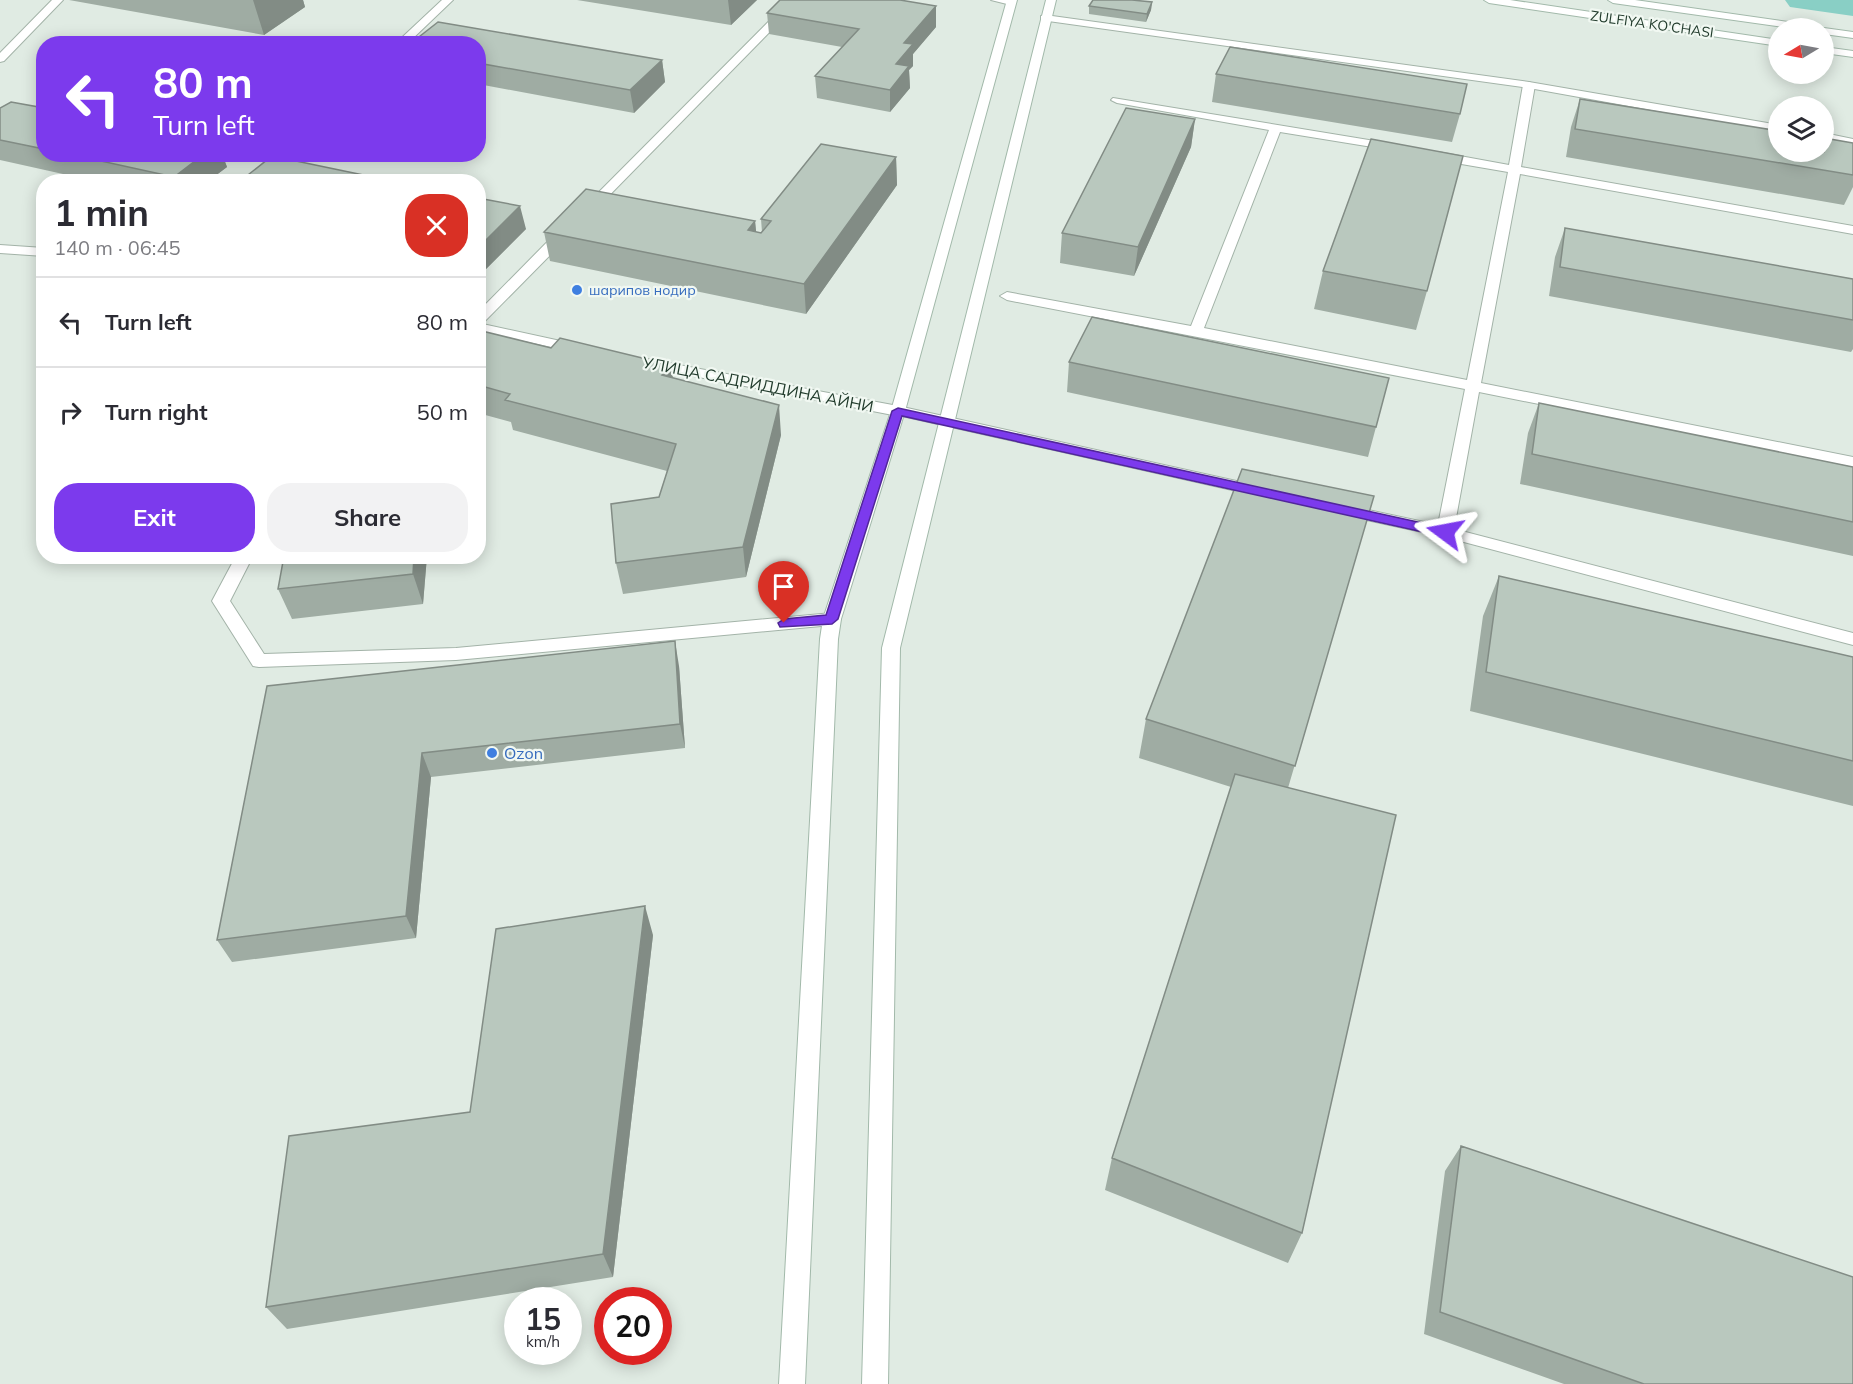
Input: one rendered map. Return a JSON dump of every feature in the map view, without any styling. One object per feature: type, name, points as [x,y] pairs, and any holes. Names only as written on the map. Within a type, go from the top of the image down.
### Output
[{"type":"main road","points":[[0,59],[58,0]]},
{"type":"main road","points":[[409,36],[448,0]]},
{"type":"main road","points":[[486,312],[796,0]]},
{"type":"main road","points":[[874,1384],[891,648],[1051,0]]},
{"type":"main road","name":"ZULFIYA KO'CHASI","points":[[1489,0],[1768,41]]},
{"type":"main road","name":"ZULFIYA KO'CHASI","points":[[1612,0],[1768,22]]},
{"type":"main road","points":[[792,1384],[829,639],[832,619],[898,411],[1007,1]]},
{"type":"main road","points":[[1045,18],[1529,85],[1768,127]]},
{"type":"main road","points":[[1834,32],[1853,35]]},
{"type":"main road","points":[[1834,51],[1853,54]]},
{"type":"main road","points":[[1445,532],[1471,386],[1516,169],[1529,85]]},
{"type":"main road","points":[[1117,100],[1401,149]]},
{"type":"main road","points":[[1196,331],[1276,128]]},
{"type":"main road","points":[[1834,139],[1853,142]]},
{"type":"main road","points":[[1424,153],[1853,230]]},
{"type":"main road","points":[[261,174],[271,162]]},
{"type":"main road","points":[[0,249],[36,251]]},
{"type":"main road","points":[[1008,296],[1196,331],[1853,462]]},
{"type":"main road","points":[[486,329],[589,351]]},
{"type":"main road","name":"УЛИЦА САДРИДДИНА АЙНИ","points":[[634,360],[898,411],[1270,494]]},
{"type":"main road","points":[[1328,507],[1445,532],[1853,639]]},
{"type":"main road","points":[[241,564],[221,601],[259,661],[456,654],[832,619]]},
{"type":"building","points":[[780,0],[900,0],[936,6],[904,43],[913,44],[896,64],[909,66],[890,90],[815,76],[859,29],[767,13]]},
{"type":"building","points":[[1093,0],[1152,2],[1147,14],[1089,6]]},
{"type":"building","points":[[438,22],[662,60],[630,90],[486,64],[486,36],[420,36]]},
{"type":"building","points":[[1230,47],[1467,84],[1460,114],[1216,74]]},
{"type":"building","points":[[1580,99],[1768,129],[1768,161],[1575,129]]},
{"type":"building","points":[[11,102],[36,107],[36,147],[0,140],[0,108]]},
{"type":"building","points":[[1126,108],[1195,119],[1138,247],[1062,233]]},
{"type":"building","points":[[1371,139],[1463,156],[1427,291],[1323,271]]},
{"type":"building","points":[[1834,140],[1853,143],[1853,175],[1774,162],[1834,162]]},
{"type":"building","points":[[821,144],[896,157],[804,284],[544,232],[586,189],[755,221],[748,230],[761,233],[771,221],[761,219]]},
{"type":"building","points":[[106,162],[194,162],[178,174],[160,174]]},
{"type":"building","points":[[264,162],[301,162],[359,174],[249,174]]},
{"type":"building","points":[[486,200],[520,206],[486,240]]},
{"type":"building","points":[[1565,228],[1853,279],[1853,320],[1560,267]]},
{"type":"building","points":[[1092,317],[1389,378],[1376,427],[1069,362]]},
{"type":"building","points":[[486,332],[551,348],[560,338],[671,365],[662,375],[779,405],[743,547],[616,563],[611,504],[659,497],[676,444],[505,400],[510,394],[486,387]]},
{"type":"building","points":[[1539,403],[1853,467],[1853,522],[1532,454]]},
{"type":"building","points":[[1242,469],[1374,496],[1295,766],[1146,719]]},
{"type":"building","points":[[283,564],[414,564],[413,574],[278,589]]},
{"type":"building","points":[[1499,576],[1853,657],[1853,761],[1486,672]]},
{"type":"building","points":[[675,641],[680,724],[422,753],[406,916],[217,940],[267,686]]},
{"type":"building","points":[[1235,774],[1396,815],[1302,1233],[1112,1158]]},
{"type":"building","points":[[645,906],[603,1254],[266,1307],[289,1136],[470,1112],[496,929]]},
{"type":"building","points":[[1461,1146],[1853,1277],[1853,1384],[1644,1384],[1440,1312]]},
{"type":"waterway","points":[[1801,0],[1853,7]]},
{"type":"place","name":"шарипов нодир","points":[[577,290]]},
{"type":"place","name":"Ozon","points":[[492,753]]},
{"type":"route","points":[[784,623],[832,619],[898,411],[1445,532]]}]
